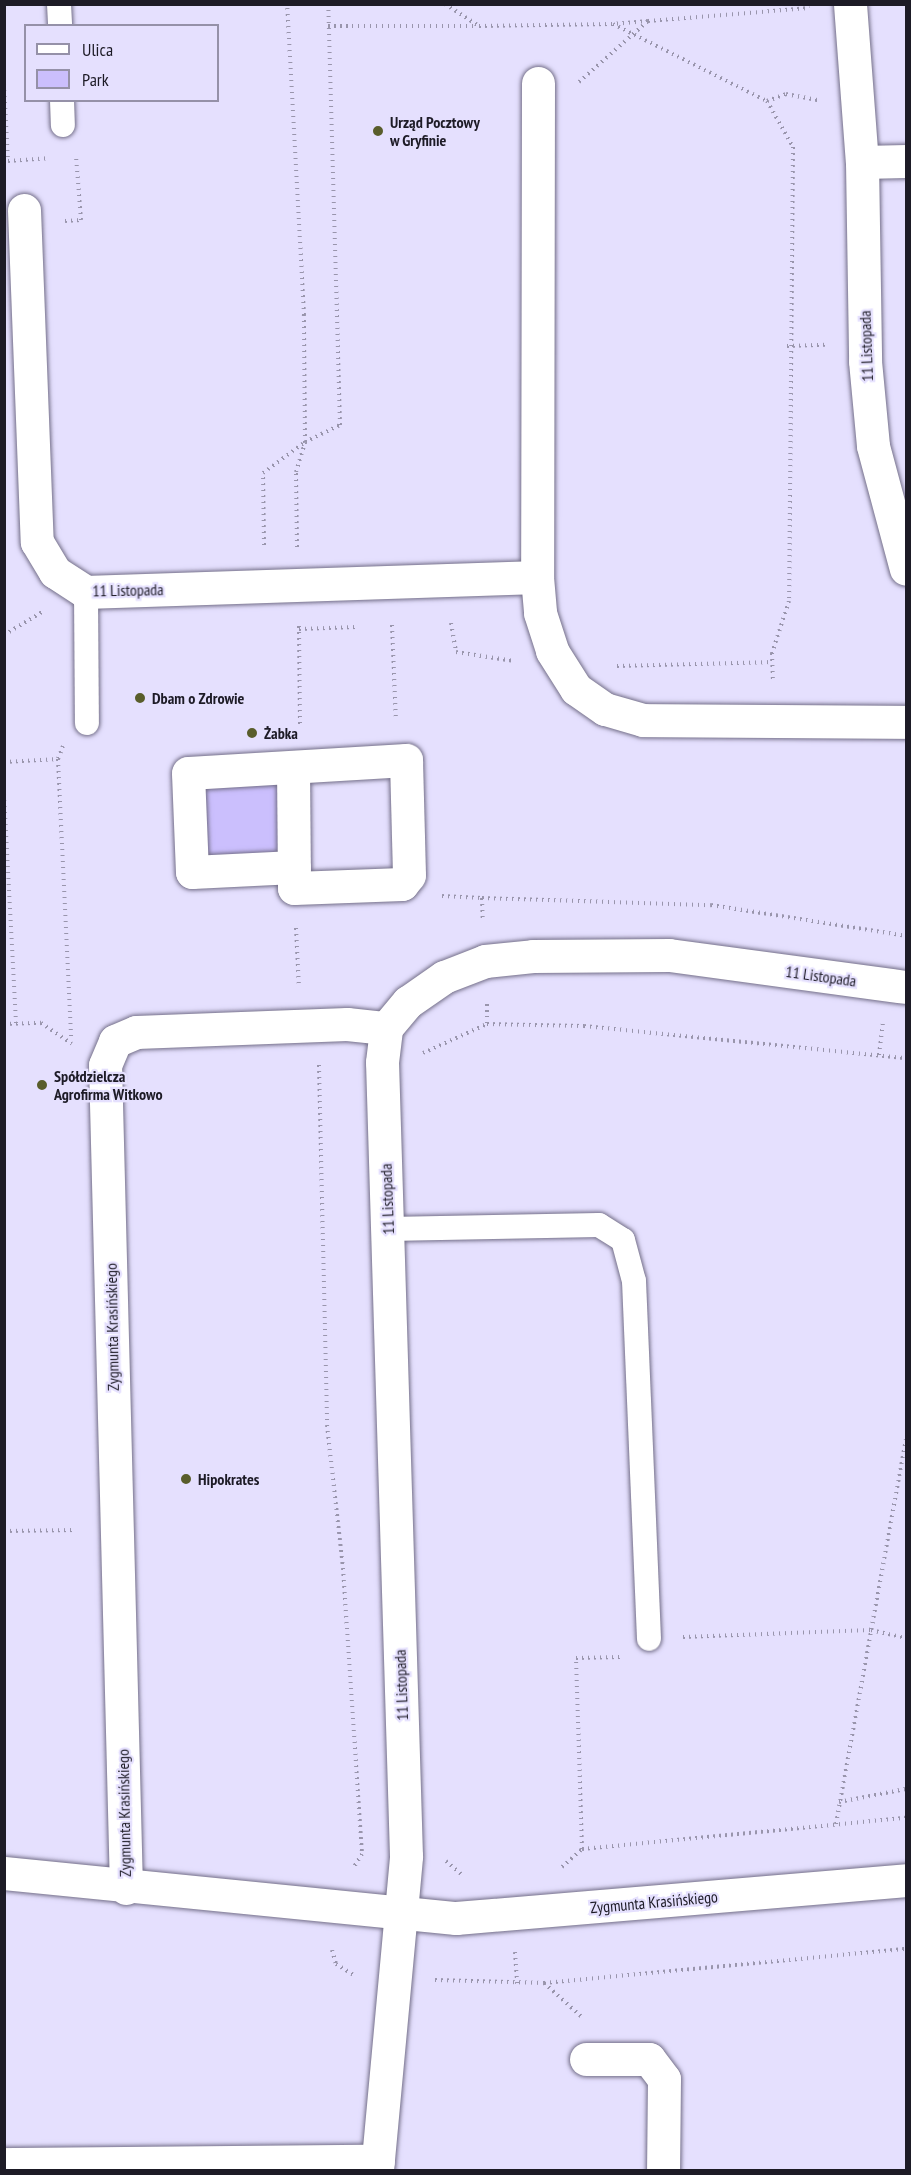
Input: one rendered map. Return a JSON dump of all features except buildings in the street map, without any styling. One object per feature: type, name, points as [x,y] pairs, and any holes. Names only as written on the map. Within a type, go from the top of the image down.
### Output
[{"type":"street","name":"11 Listopada","points":[[834,5],[862,162],[873,446],[906,569]]},
{"type":"street","points":[[538,90],[537,577],[552,651],[576,689],[605,709],[643,720],[906,722]]},
{"type":"street","points":[[862,162],[906,160]]},
{"type":"street","name":"11 Listopada","points":[[24,210],[37,542],[55,572],[86,592],[537,577]]},
{"type":"street","points":[[406,760],[408,875],[402,884],[192,872],[188,773],[293,767],[406,760]]},
{"type":"street","points":[[293,767],[294,878]]},
{"type":"street","name":"11 Listopada","points":[[401,1916],[406,1856],[382,1062],[386,1028],[408,1002],[444,977],[485,961],[533,956],[669,955],[906,987]]},
{"type":"street","name":"Zygmunta Krasińskiego","points":[[126,1888],[105,1065],[115,1041],[136,1032],[318,1025],[386,1028]]},
{"type":"street","name":"Zygmunta Krasińskiego","points":[[4,1874],[401,1916],[513,1915],[906,1880]]},
{"type":"street","points":[[4,2164],[378,2166],[401,1916]]},
{"type":"street","points":[[586,2060],[649,2059],[664,2079],[663,2170]]},
{"type":"lane","points":[[59,4],[60,24]]},
{"type":"lane","points":[[62,102],[63,124]]},
{"type":"lane","points":[[86,592],[87,723]]},
{"type":"lane","points":[[388,1229],[599,1225],[623,1240],[634,1281],[649,1639]]},
{"type":"path","points":[[287,4],[304,315],[304,442],[296,472],[298,585]]},
{"type":"path","points":[[264,555],[263,473],[304,442],[340,425],[328,4]]},
{"type":"path","points":[[445,4],[479,26]]},
{"type":"path","points":[[328,26],[613,24],[834,5]]},
{"type":"path","points":[[538,90],[572,88],[648,21]]},
{"type":"path","points":[[613,24],[631,36],[767,101],[793,147],[789,601],[772,653],[773,721]]},
{"type":"path","points":[[392,625],[398,760]]},
{"type":"path","points":[[299,655],[300,686]]},
{"type":"path","points":[[4,762],[58,759]]},
{"type":"path","points":[[4,794],[16,1024]]},
{"type":"path","points":[[294,878],[299,1003],[318,1025],[327,1425],[343,1568],[362,1854],[356,1866],[346,1869]]},
{"type":"path","points":[[482,898],[711,905],[906,936]]},
{"type":"path","points":[[4,1024],[41,1023],[105,1065]]},
{"type":"path","points":[[421,1055],[487,1024],[584,1026],[906,1058]]},
{"type":"path","points":[[836,1824],[906,1439]]},
{"type":"path","points":[[582,1849],[576,1658],[630,1657],[649,1639],[871,1630],[906,1638]]},
{"type":"path","points":[[839,1802],[906,1789]]},
{"type":"path","points":[[549,1870],[559,1869],[582,1849],[906,1818]]},
{"type":"path","points":[[362,1854],[444,1859],[465,1877],[476,1876]]},
{"type":"path","points":[[332,1950],[336,1964],[352,1976],[544,1983],[906,1949]]},
{"type":"green space","points":[[284,777],[285,860],[195,862],[194,779]]},
{"type":"place","name":"Urząd Pocztowy w Gryfinie","points":[[378,131]]},
{"type":"place","name":"Dbam o Zdrowie","points":[[140,698]]},
{"type":"place","name":"Żabka","points":[[252,733]]},
{"type":"place","name":"Spółdzielcza Agrofirma Witkowo","points":[[42,1085]]},
{"type":"place","name":"Hipokrates","points":[[186,1479]]}]
